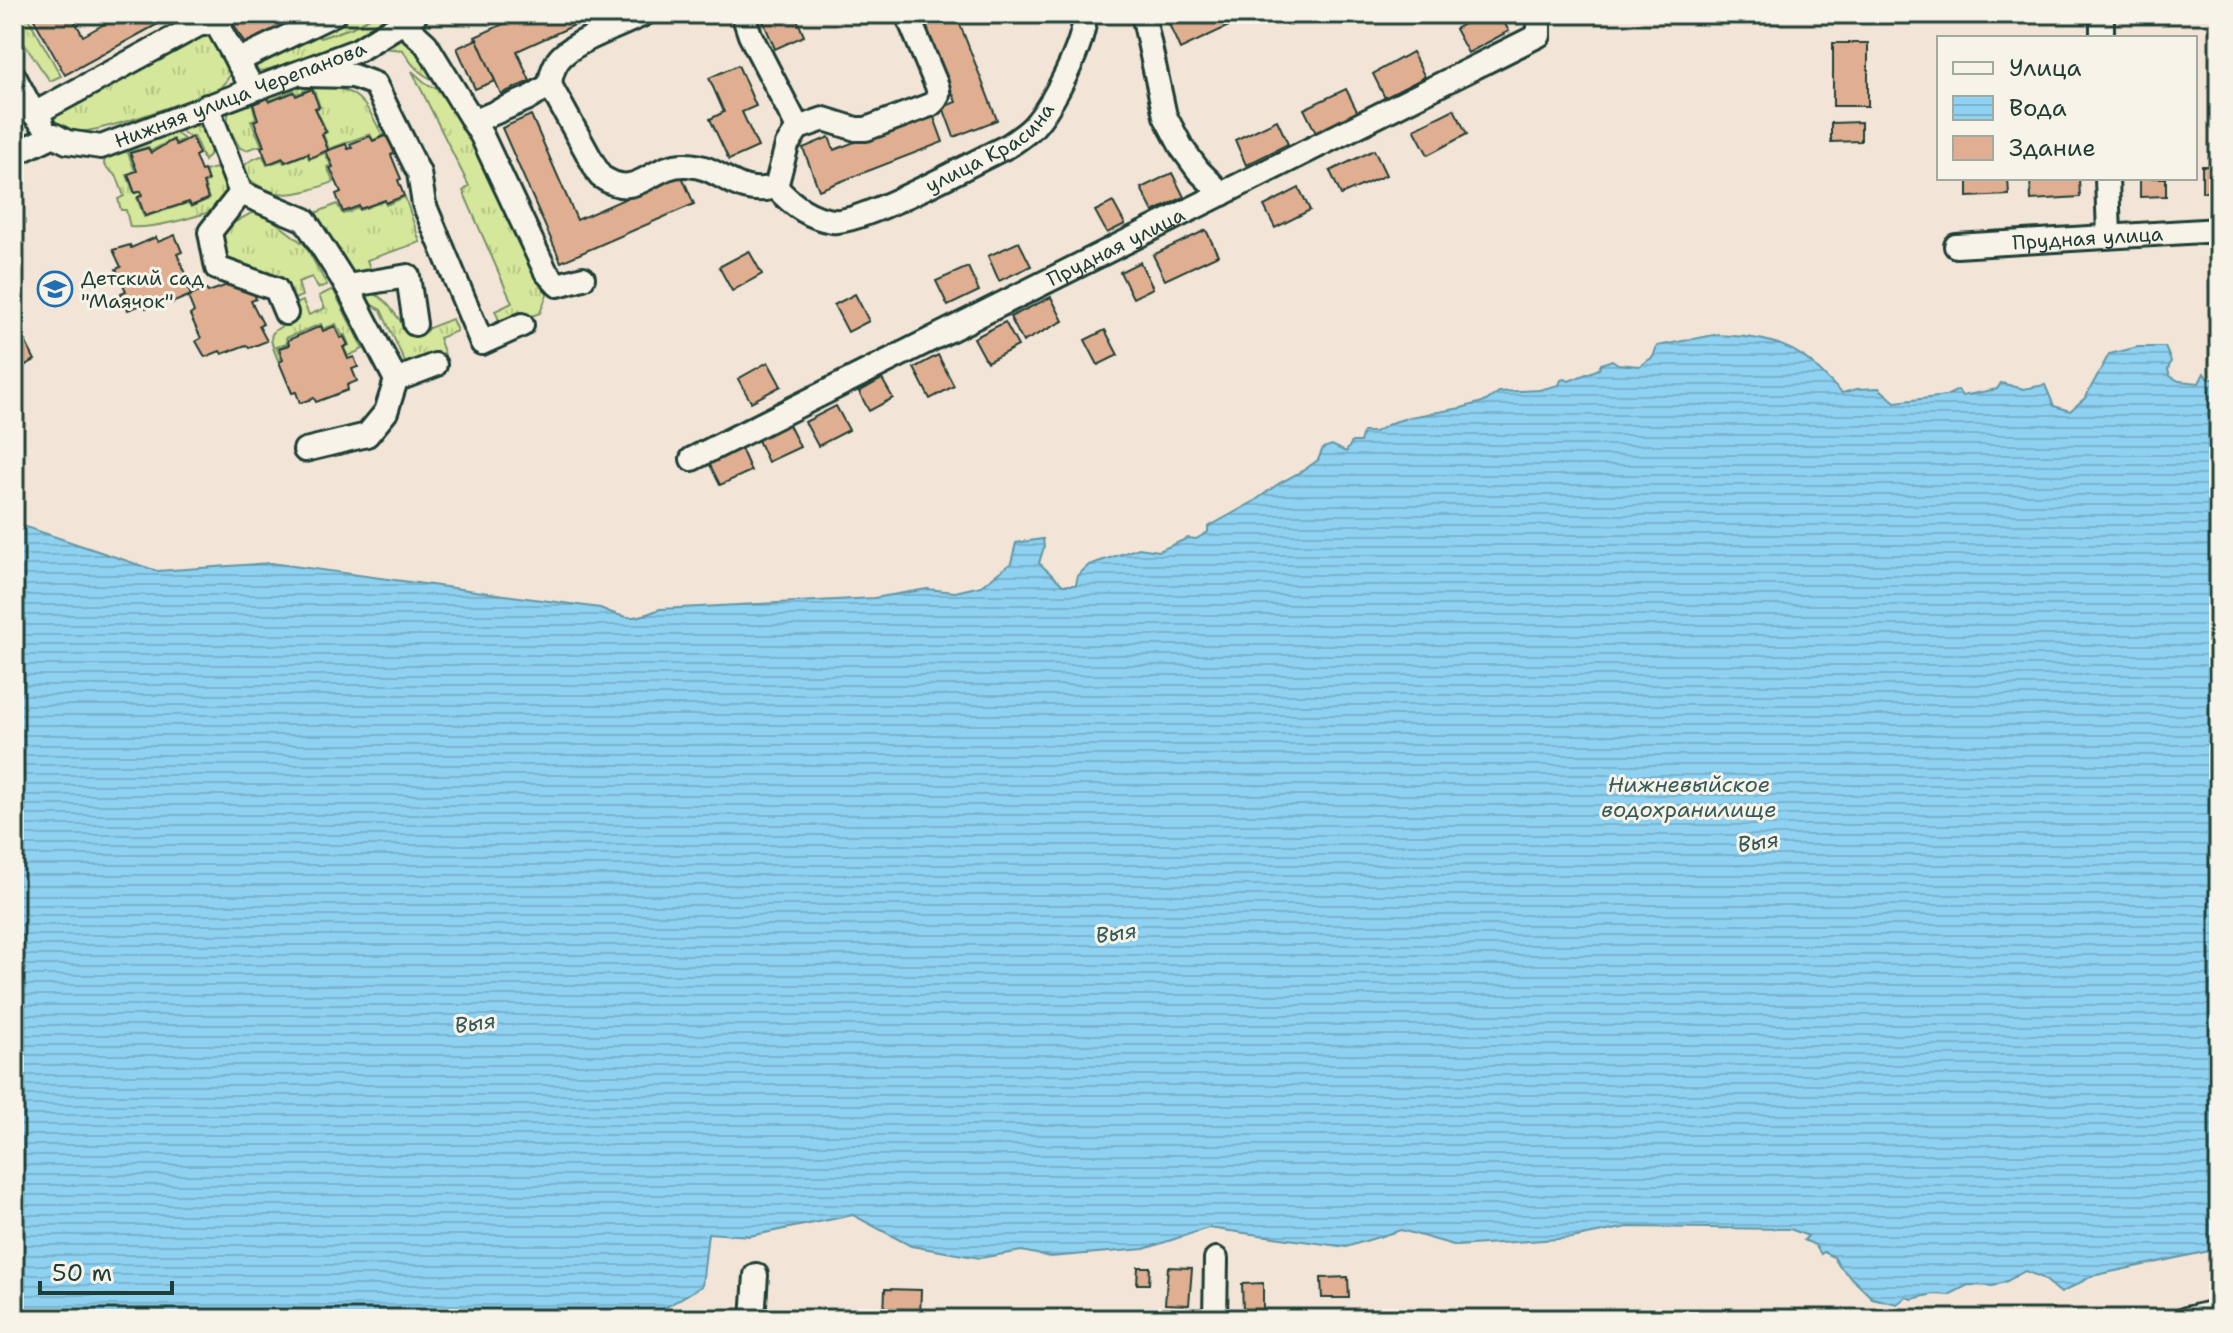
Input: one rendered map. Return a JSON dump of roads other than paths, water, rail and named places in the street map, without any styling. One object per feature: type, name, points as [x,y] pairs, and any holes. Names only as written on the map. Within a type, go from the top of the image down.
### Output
[{"type":"street","points":[[237,61],[334,14]]},
{"type":"street","points":[[644,14],[562,56],[551,75],[550,85],[600,176],[612,185],[621,187],[669,167],[690,165],[704,167],[731,184],[754,191],[776,187],[787,145],[798,128],[824,119],[866,129],[936,101],[937,86],[907,14]]},
{"type":"street","points":[[743,14],[750,35],[798,128]]},
{"type":"street","name":"улица Красина","points":[[776,187],[789,201],[812,215],[836,222],[873,212],[1008,146],[1024,136],[1045,111],[1077,50],[1084,33],[1085,14]]},
{"type":"street","points":[[1143,14],[1165,116],[1198,170],[1222,194]]},
{"type":"street","points":[[2102,14],[2102,36]]},
{"type":"street","points":[[34,114],[198,25],[222,18],[221,32],[253,89]]},
{"type":"street","points":[[409,18],[473,122],[546,272],[558,285],[583,278]]},
{"type":"street","name":"Нижняя улица Черепанова","points":[[54,135],[67,142],[101,147],[358,50],[409,18]]},
{"type":"street","name":"Прудная улица","points":[[692,459],[1222,194],[1539,25]]},
{"type":"street","points":[[292,75],[353,76],[375,84],[419,173],[424,204],[482,343],[522,325]]},
{"type":"street","points":[[14,76],[34,114],[54,135],[14,154]]},
{"type":"street","points":[[473,122],[529,98],[550,85]]},
{"type":"street","points":[[207,106],[241,193],[305,220],[347,286],[396,380],[386,412],[367,435],[305,450]]},
{"type":"street","points":[[2107,180],[2109,236]]},
{"type":"street","points":[[241,193],[210,232],[217,268],[276,289],[286,313]]},
{"type":"street","name":"Прудная улица","points":[[1956,246],[2219,230]]},
{"type":"street","points":[[347,286],[408,276],[415,324]]},
{"type":"street","points":[[396,380],[435,365]]},
{"type":"street","points":[[1215,1319],[1216,1259]]},
{"type":"street","points":[[753,1319],[756,1275]]},
{"type":"street","points":[[2186,1319],[2219,1311]]},
{"type":"water","name":"Нижневыйское водохранилище","points":[[1714,335],[1752,338],[1789,348],[1810,362],[1842,393],[1879,388],[1895,402],[1946,396],[1958,390],[1962,396],[1997,389],[2001,383],[2023,389],[2045,385],[2054,406],[2070,411],[2085,398],[2109,354],[2138,347],[2165,347],[2171,361],[2170,376],[2179,381],[2199,383],[2204,373],[2208,379],[2219,379],[2219,1247],[2214,1250],[2092,1276],[2061,1293],[2043,1278],[2025,1271],[1993,1286],[1968,1285],[1949,1295],[1906,1297],[1897,1304],[1872,1298],[1839,1266],[1834,1257],[1824,1252],[1821,1254],[1815,1245],[1804,1240],[1808,1236],[1790,1229],[1628,1227],[1572,1238],[1457,1246],[1401,1230],[1346,1247],[1208,1228],[1144,1249],[1050,1257],[1022,1251],[980,1258],[911,1246],[853,1215],[750,1236],[708,1233],[702,1286],[658,1312],[653,1319],[14,1319],[14,523],[157,571],[271,563],[600,608],[630,617],[660,609],[874,598],[927,589],[955,592],[981,586],[1011,563],[1016,543],[1043,539],[1039,563],[1063,585],[1076,585],[1078,575],[1089,565],[1139,548],[1159,551],[1188,538],[1196,539],[1208,532],[1208,527],[1318,460],[1323,448],[1332,445],[1346,452],[1352,442],[1360,442],[1363,432],[1375,432],[1410,417],[1486,401],[1499,392],[1539,390],[1559,385],[1561,380],[1569,381],[1612,360],[1618,364],[1639,366],[1653,357],[1657,346]]},
{"type":"place","name":"Детский сад \"Маячок\"","points":[[55,289]]},
{"type":"water label","name":"Выя","points":[[1758,842]]},
{"type":"water label","name":"Выя","points":[[1116,933]]},
{"type":"water label","name":"Выя","points":[[475,1023]]}]
